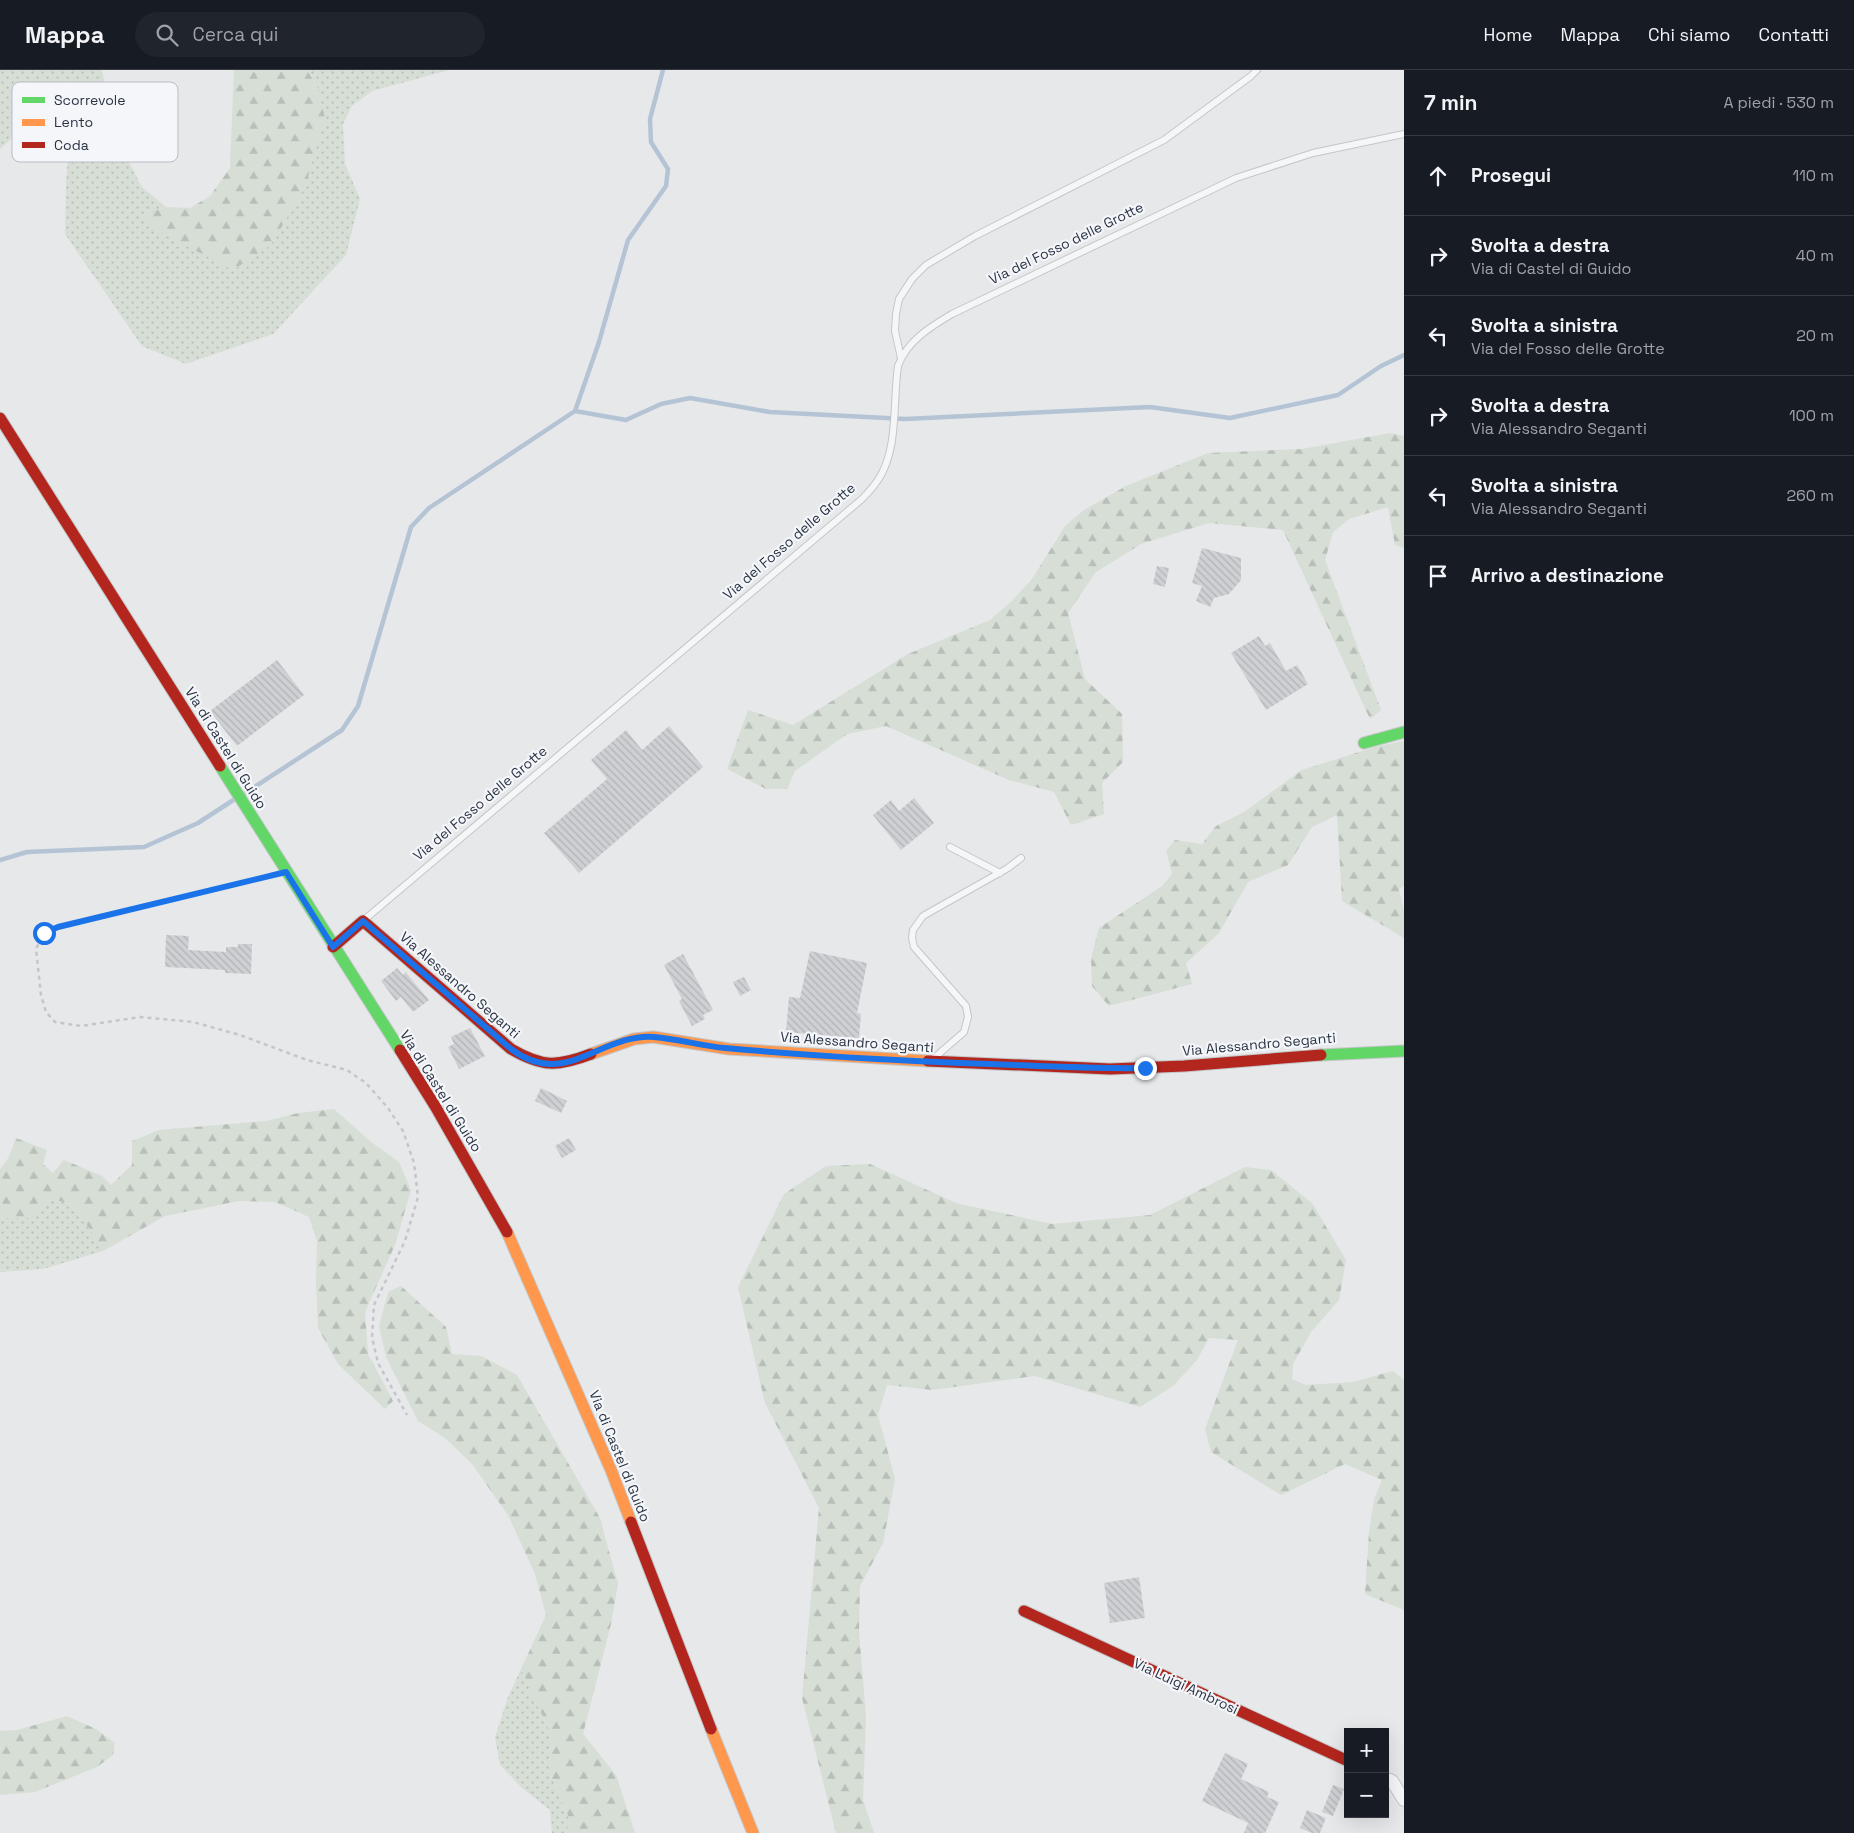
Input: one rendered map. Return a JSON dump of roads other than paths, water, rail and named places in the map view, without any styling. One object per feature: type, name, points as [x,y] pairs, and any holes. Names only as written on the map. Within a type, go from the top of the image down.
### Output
[{"type":"street","name":"Via di Castel di Guido","points":[[0,418],[435,1106],[510,1238],[611,1470],[737,1797],[753,1833]]},
{"type":"street","points":[[1364,743],[1404,732]]},
{"type":"street","name":"Via del Fosso delle Grotte","points":[[333,947],[363,921]]},
{"type":"street","name":"Via Alessandro Seganti","points":[[363,921],[511,1049],[534,1063],[564,1063],[631,1039],[650,1037],[726,1048],[929,1062],[1070,1068],[1145,1068],[1333,1053],[1404,1051]]},
{"type":"street","name":"Via Luigi Ambrosi","points":[[1024,1611],[1344,1759]]},
{"type":"street","points":[[1394,1782],[1404,1800]]},
{"type":"lane","points":[[901,358],[895,331],[896,314],[900,299],[912,279],[926,266],[975,236],[1164,140],[1257,70]]},
{"type":"lane","name":"Via del Fosso delle Grotte","points":[[363,921],[862,499],[882,474],[893,430],[896,380],[901,358],[918,336],[952,314],[1236,178],[1312,153],[1404,134]]},
{"type":"lane","points":[[950,847],[1000,873]]},
{"type":"lane","points":[[929,1062],[964,1032],[968,1017],[966,1006],[914,947],[913,930],[923,916],[1000,873],[1021,858]]},
{"type":"waterway","points":[[575,411],[599,342],[628,240],[666,186],[668,169],[651,142],[650,119],[663,70]]},
{"type":"waterway","points":[[242,795],[342,730],[358,706],[411,527],[429,508],[575,411],[626,420],[661,404],[690,398],[770,412],[905,419],[1150,407],[1230,418],[1338,395],[1381,366],[1404,355]]},
{"type":"waterway","points":[[0,860],[27,852],[144,847],[198,823],[235,799]]}]
